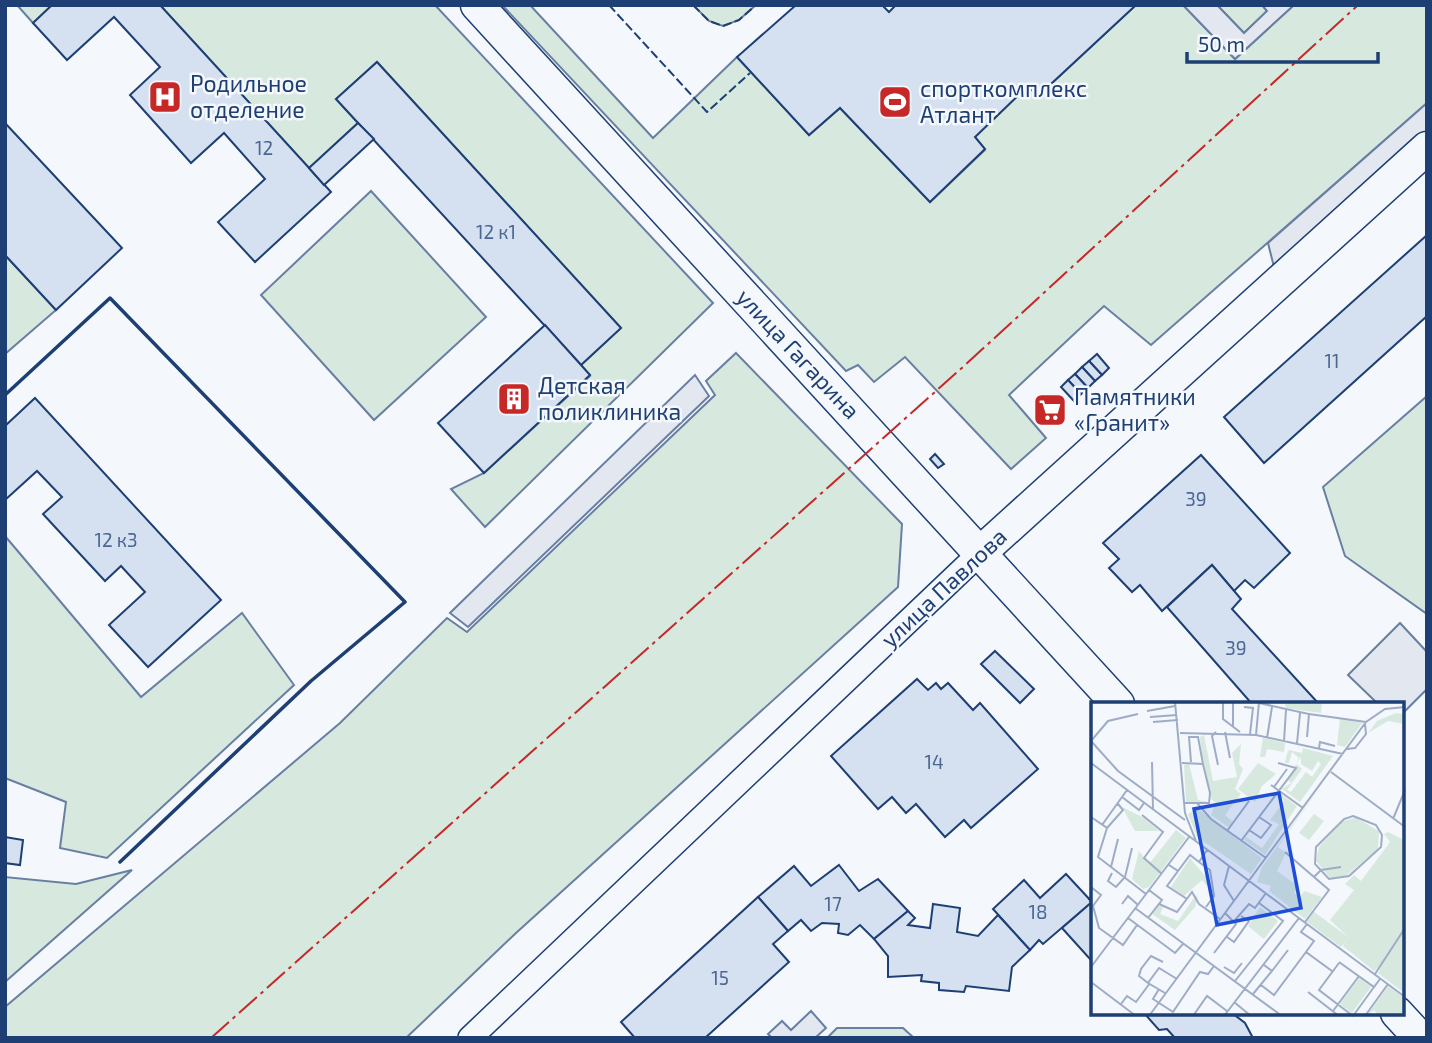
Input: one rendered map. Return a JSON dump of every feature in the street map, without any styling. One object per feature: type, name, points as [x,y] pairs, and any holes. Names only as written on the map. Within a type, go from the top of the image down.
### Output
[{"type":"main road","name":"улица Гагарина","points":[[477,5],[1116,702]]},
{"type":"main road","name":"улица Павлова","points":[[981,552],[1427,148]]},
{"type":"main road","points":[[1399,1015],[1420,1038]]},
{"type":"street","name":"улица Павлова","points":[[470,1038],[981,552]]},
{"type":"shaded area","points":[[17,5],[52,5],[33,23]]},
{"type":"shaded area","points":[[160,5],[435,5],[713,303],[485,527],[451,489],[484,473],[590,376],[581,365],[621,328],[377,62],[336,99],[358,123],[309,168]]},
{"type":"shaded area","points":[[502,5],[530,5],[653,138],[737,57],[809,135],[840,108],[930,202],[985,150],[975,137],[1028,86],[1038,96],[1136,5],[1183,5],[1235,59],[1294,5],[1427,5],[1427,103],[1151,345],[1104,306],[1009,395],[1046,438],[1011,469],[905,357],[874,382],[858,365],[846,371]]},
{"type":"shaded area","points":[[693,5],[756,5],[739,20],[723,26],[709,21]]},
{"type":"shaded area","points":[[1183,5],[1217,5],[1244,33],[1267,11],[1262,5],[1294,5],[1235,59]]},
{"type":"shaded area","points":[[1217,5],[1262,5],[1267,11],[1244,33]]},
{"type":"shaded area","points":[[1427,103],[1427,148],[1278,283],[1268,243]]},
{"type":"shaded area","points":[[371,191],[486,317],[374,420],[261,295]]},
{"type":"shaded area","points":[[5,255],[56,310],[5,354]]},
{"type":"shaded area","points":[[736,353],[902,524],[898,587],[516,933],[406,1038],[5,1038],[5,1007],[340,723],[447,618],[467,632],[715,395],[706,381]]},
{"type":"shaded area","points":[[695,375],[709,396],[468,627],[450,613]]},
{"type":"shaded area","points":[[1427,396],[1427,614],[1345,556],[1323,487]]},
{"type":"shaded area","points":[[5,536],[141,697],[242,613],[294,685],[107,858],[60,848],[66,802],[5,778]]},
{"type":"shaded area","points":[[1400,623],[1427,652],[1427,689],[1404,712],[1404,702],[1376,702],[1348,675]]},
{"type":"shaded area","points":[[132,870],[5,982],[5,877],[76,884]]},
{"type":"shaded area","points":[[811,1011],[826,1028],[815,1038],[772,1038],[768,1034],[782,1021],[791,1030]]},
{"type":"shaded area","points":[[837,1028],[903,1028],[914,1038],[827,1038]]},
{"type":"building","points":[[52,5],[160,5],[331,192],[255,262],[218,222],[265,179],[224,133],[191,163],[130,95],[160,67],[114,17],[67,60],[33,23]]},
{"type":"building","name":"спорткомплекс Атлант","points":[[796,5],[882,5],[889,12],[896,5],[1136,5],[1038,96],[1028,86],[975,137],[985,149],[930,202],[840,108],[809,135],[737,57]]},
{"type":"building","points":[[377,62],[621,328],[581,365],[336,99]]},
{"type":"building","points":[[5,123],[122,248],[56,310],[5,255]]},
{"type":"building","points":[[358,123],[374,139],[324,185],[309,168]]},
{"type":"building","points":[[1427,235],[1427,316],[1264,463],[1224,417]]},
{"type":"building","name":"Детская поликлиника","points":[[545,325],[590,375],[484,473],[438,423]]},
{"type":"building","points":[[1097,354],[1109,368],[1102,375],[1089,361]]},
{"type":"building","points":[[1089,361],[1102,375],[1095,381],[1082,367]]},
{"type":"building","points":[[1082,367],[1095,381],[1088,388],[1075,374]]},
{"type":"building","points":[[1075,374],[1088,388],[1081,394],[1068,380]]},
{"type":"building","points":[[1068,380],[1081,394],[1074,401],[1061,387]]},
{"type":"building","points":[[35,398],[221,600],[148,667],[109,625],[145,592],[121,566],[105,581],[43,514],[62,497],[37,471],[5,500],[5,426]]},
{"type":"building","name":"Памятники «Гранит»","points":[[1048,398],[1061,412],[1052,421],[1039,407]]},
{"type":"building","points":[[935,454],[944,464],[938,468],[930,459]]},
{"type":"building","points":[[1201,455],[1290,553],[1254,588],[1245,580],[1234,591],[1212,565],[1162,611],[1140,585],[1132,592],[1109,568],[1119,559],[1103,543]]},
{"type":"building","points":[[1212,565],[1241,599],[1232,609],[1317,702],[1250,702],[1167,607]]},
{"type":"building","points":[[995,651],[1034,689],[1020,703],[981,664]]},
{"type":"building","points":[[917,679],[928,690],[936,683],[941,689],[948,683],[973,710],[980,703],[1038,769],[971,828],[964,820],[945,837],[916,804],[906,813],[892,797],[878,809],[831,756]]},
{"type":"building","points":[[5,837],[23,840],[20,865],[5,863]]},
{"type":"building","points":[[839,865],[859,891],[878,879],[908,911],[874,939],[860,925],[848,935],[838,933],[839,924],[822,923],[811,931],[801,920],[788,931],[758,897],[794,866],[811,886]]},
{"type":"building","points":[[1066,874],[1091,903],[1043,944],[1039,940],[1030,950],[993,909],[1024,880],[1040,898]]},
{"type":"building","points":[[758,897],[788,931],[773,944],[789,962],[705,1038],[635,1038],[621,1022]]},
{"type":"building","points":[[1091,903],[1090,959],[1062,928]]},
{"type":"building","points":[[933,904],[960,908],[957,932],[978,936],[998,915],[1030,950],[1012,967],[1009,991],[966,986],[964,992],[939,990],[939,983],[921,981],[922,975],[888,977],[888,956],[874,939],[908,911],[915,918],[908,925],[930,928]]},
{"type":"building","points":[[1146,1015],[1235,1015],[1245,1023],[1253,1038],[1175,1038],[1167,1029],[1159,1030]]},
{"type":"fence","points":[[609,5],[707,112],[750,73]]},
{"type":"fence","points":[[693,5],[709,21],[723,26],[739,20],[756,5]]},
{"type":"wall","points":[[5,395],[110,298],[405,602],[311,681],[120,862]]},
{"type":"power","points":[[211,1038],[964,366],[1358,5]]},
{"type":"place","name":"Родильное отделение","points":[[165,97]]},
{"type":"place","name":"спорткомплекс Атлант","points":[[895,102]]},
{"type":"place","name":"Детская поликлиника","points":[[514,399]]},
{"type":"place","name":"Памятники «Гранит»","points":[[1050,410]]}]
